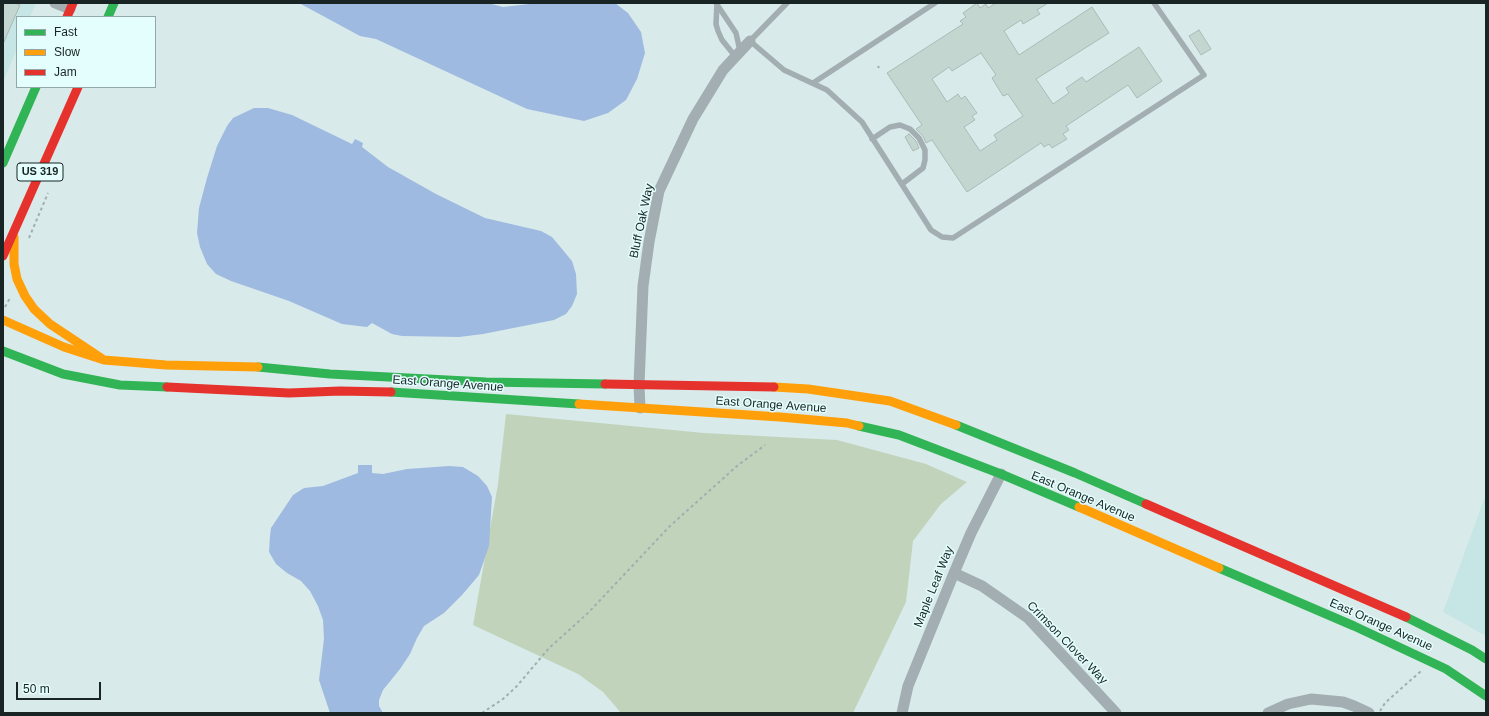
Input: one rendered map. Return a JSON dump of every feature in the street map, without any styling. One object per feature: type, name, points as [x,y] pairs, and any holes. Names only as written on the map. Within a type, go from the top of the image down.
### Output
[{"type":"street","points":[[55,3],[70,10]]},
{"type":"street","points":[[108,16],[114,3]]},
{"type":"street","name":"Bluff Oak Way","points":[[640,408],[639,385],[643,286],[648,242],[660,191],[693,119],[723,70],[750,41]]},
{"type":"street","name":"US 319","points":[[3,163],[36,88]]},
{"type":"street","name":"US 319","points":[[3,256],[78,88]]},
{"type":"street","points":[[14,232],[14,264],[17,279],[29,302],[34,309],[50,324],[104,360]]},
{"type":"street","name":"East Orange Avenue","points":[[3,320],[64,347],[104,360],[166,365],[258,367],[330,374],[486,382],[774,387],[841,393],[890,401],[931,415],[1075,473],[1402,614],[1472,650],[1486,659]]},
{"type":"street","name":"East Orange Avenue","points":[[3,351],[63,374],[120,385],[289,393],[340,391],[393,392],[780,417],[847,423],[899,435],[1001,474],[1354,626],[1446,669],[1486,696]]},
{"type":"street","name":"Maple Leaf Way","points":[[902,713],[908,686],[954,573],[971,533],[1001,474]]},
{"type":"street","name":"Crimson Clover Way","points":[[954,573],[986,588],[1028,618],[1116,713]]},
{"type":"street","points":[[1268,713],[1288,704],[1311,699],[1342,702],[1374,713]]},
{"type":"lane","points":[[717,3],[736,33],[738,54]]},
{"type":"lane","points":[[717,3],[716,24],[718,31],[722,40],[738,54]]},
{"type":"lane","points":[[788,3],[750,41],[784,70],[827,90],[862,122],[932,230],[942,237],[953,238],[1204,75],[1154,3]]},
{"type":"lane","points":[[813,83],[934,3]]},
{"type":"lane","points":[[872,139],[890,127],[900,125],[910,129],[919,138],[925,150],[926,160],[923,168],[902,184]]},
{"type":"path","points":[[28,243],[51,187]]},
{"type":"path","points":[[482,713],[503,700],[517,686],[549,648],[588,613],[669,527],[737,466],[765,445]]},
{"type":"path","points":[[1374,713],[1422,671]]},
{"type":"shaded area","points":[[3,3],[36,3],[30,16],[16,16],[16,51],[3,82]]},
{"type":"shaded area","points":[[1486,494],[1486,636],[1443,612]]},
{"type":"green space","points":[[506,414],[704,433],[837,440],[926,464],[967,482],[941,504],[913,541],[906,602],[853,713],[621,713],[603,692],[578,674],[473,625],[498,484]]},
{"type":"water","points":[[299,3],[488,3],[503,7],[538,3],[615,3],[628,13],[641,32],[645,53],[637,79],[626,100],[608,113],[584,121],[527,109],[376,39],[360,36]]},
{"type":"water","points":[[254,108],[268,108],[292,115],[352,144],[355,139],[363,143],[362,147],[388,167],[436,194],[485,218],[541,231],[552,237],[572,261],[576,274],[577,294],[572,306],[566,314],[554,320],[483,334],[459,337],[402,336],[392,334],[372,323],[367,327],[342,324],[289,301],[231,281],[216,274],[207,264],[200,247],[197,233],[199,208],[217,146],[227,126],[233,118]]},
{"type":"water","points":[[358,465],[372,465],[372,473],[383,474],[407,469],[449,466],[463,467],[478,476],[487,486],[492,497],[489,546],[479,575],[444,613],[424,626],[410,654],[383,690],[379,700],[379,706],[383,713],[330,713],[319,680],[324,639],[323,620],[310,591],[301,581],[287,573],[276,564],[269,552],[270,536],[271,528],[293,495],[304,488],[323,486],[358,473]]},
{"type":"building","points":[[3,3],[15,3],[20,5],[3,44]]},
{"type":"building","points":[[977,3],[980,8],[986,4],[988,8],[996,3],[1048,3],[1037,10],[1040,14],[1023,24],[1021,20],[1004,31],[1019,55],[1092,7],[1109,33],[1036,79],[1053,104],[1069,93],[1066,88],[1082,77],[1086,82],[1139,47],[1162,81],[1137,98],[1128,85],[1066,126],[1069,130],[1063,134],[1067,139],[1052,148],[1049,144],[1044,147],[1041,143],[967,192],[932,140],[926,143],[923,136],[916,129],[922,125],[887,73],[963,24],[960,21],[966,17],[963,13]],"holes":[[[981,53],[996,75],[992,78],[1003,96],[1008,94],[1023,116],[994,135],[997,140],[980,151],[964,127],[975,120],[972,116],[977,113],[965,96],[961,99],[958,94],[947,102],[932,79],[949,67],[952,71]]]},
{"type":"building","points":[[1199,30],[1211,49],[1201,55],[1189,36]]},
{"type":"building","points":[[909,134],[916,141],[919,148],[913,151],[905,137]]},
{"type":"traffic: fast","points":[[108,16],[114,3]]},
{"type":"traffic: fast","points":[[3,163],[36,88]]},
{"type":"traffic: fast","points":[[3,351],[63,374],[120,385],[167,387]]},
{"type":"traffic: fast","points":[[258,367],[330,374],[486,382],[605,384]]},
{"type":"traffic: fast","points":[[391,392],[579,404]]},
{"type":"traffic: fast","points":[[956,425],[1075,473],[1146,504]]},
{"type":"traffic: fast","points":[[859,426],[899,435],[1001,474],[1079,507]]},
{"type":"traffic: fast","points":[[1219,568],[1354,626],[1446,669],[1486,696]]},
{"type":"traffic: fast","points":[[1406,617],[1472,650],[1486,659]]},
{"type":"traffic: slow","points":[[14,237],[14,264],[17,279],[25,296],[34,309],[50,324],[104,360]]},
{"type":"traffic: slow","points":[[3,320],[64,347],[104,360],[166,365],[258,367]]},
{"type":"traffic: slow","points":[[774,387],[808,389],[890,401],[956,425]]},
{"type":"traffic: slow","points":[[579,404],[780,417],[847,423],[859,426]]},
{"type":"traffic: slow","points":[[1079,507],[1219,568]]},
{"type":"traffic: jam","points":[[67,16],[73,3]]},
{"type":"traffic: jam","points":[[3,256],[78,88]]},
{"type":"traffic: jam","points":[[605,384],[774,387]]},
{"type":"traffic: jam","points":[[167,387],[289,393],[340,391],[391,392]]},
{"type":"traffic: jam","points":[[1146,504],[1406,617]]}]
